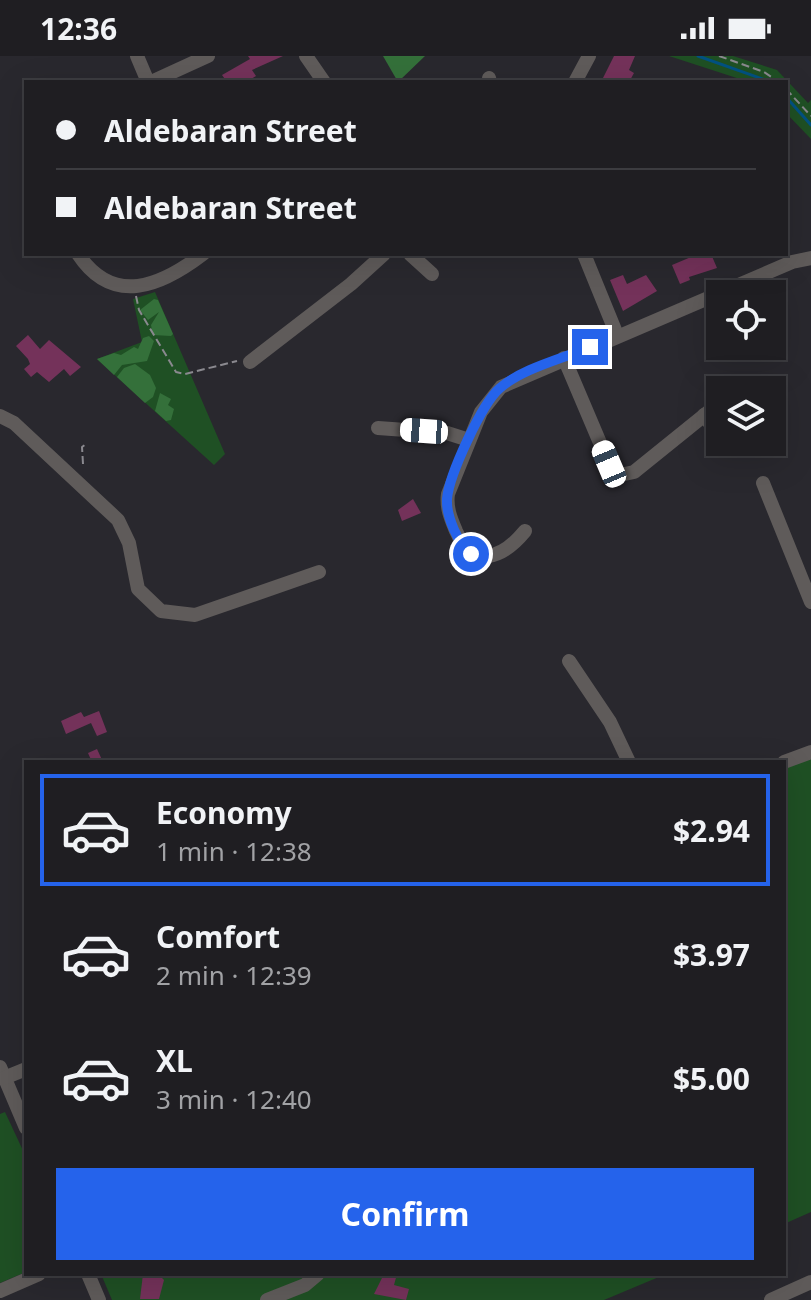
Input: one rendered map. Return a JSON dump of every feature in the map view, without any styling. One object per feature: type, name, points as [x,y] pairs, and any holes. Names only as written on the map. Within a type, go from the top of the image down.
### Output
[{"type":"street","points":[[137,56],[148,80]]},
{"type":"street","points":[[154,80],[208,56]]},
{"type":"street","points":[[306,56],[323,80]]},
{"type":"street","points":[[576,80],[589,56]]},
{"type":"street","points":[[80,256],[105,282],[135,287],[199,256]]},
{"type":"street","points":[[250,362],[351,284],[382,256]]},
{"type":"street","points":[[412,256],[432,274]]},
{"type":"street","points":[[578,256],[617,335]]},
{"type":"street","points":[[525,531],[510,546],[486,556],[471,554],[463,547],[449,512],[447,498],[469,440],[486,404],[501,387],[792,262],[811,258]]},
{"type":"street","points":[[564,358],[618,480],[634,472],[706,415]]},
{"type":"street","points":[[0,416],[14,423],[113,513],[127,536],[138,589],[161,611],[195,615],[319,572]]},
{"type":"street","points":[[701,419],[706,423]]},
{"type":"street","points":[[378,428],[447,433],[469,440]]},
{"type":"street","points":[[763,483],[811,602]]},
{"type":"street","points":[[569,661],[610,722],[628,760]]},
{"type":"street","points":[[786,761],[811,752]]},
{"type":"street","points":[[24,1069],[2,1072],[24,1123]]},
{"type":"street","points":[[0,1291],[34,1276]]},
{"type":"street","points":[[89,1276],[99,1300]]},
{"type":"street","points":[[267,1300],[305,1285],[316,1276]]},
{"type":"street","points":[[771,1300],[811,1282]]},
{"type":"path","points":[[719,56],[764,72],[776,80]]},
{"type":"path","points":[[788,91],[810,114]]},
{"type":"path","points":[[135,287],[139,310],[176,372],[185,374],[223,363],[250,362]]},
{"type":"path","points":[[83,464],[82,447],[86,444]]},
{"type":"green space","points":[[383,56],[425,56],[400,80],[397,80]]},
{"type":"green space","points":[[669,56],[733,56],[777,70],[786,80],[743,80]]},
{"type":"green space","points":[[788,82],[808,103],[811,100],[811,139],[788,115]]},
{"type":"green space","points":[[155,292],[225,454],[214,465],[97,359],[142,342],[133,299]]},
{"type":"green space","points":[[154,299],[158,300],[173,334],[171,336],[153,335],[151,325],[159,312],[148,320],[140,310]]},
{"type":"green space","points":[[149,336],[154,341],[147,361],[122,365],[114,375],[97,359],[114,353],[121,355],[134,347],[138,349],[143,338]]},
{"type":"green space","points":[[135,364],[150,375],[156,388],[153,397],[145,403],[117,377],[124,368]]},
{"type":"green space","points":[[160,393],[171,399],[168,405],[174,409],[171,420],[166,421],[155,411]]},
{"type":"green space","points":[[811,756],[811,1212],[786,1223],[786,766]]},
{"type":"green space","points":[[5,1112],[24,1153],[24,1273],[0,1283],[0,1114]]},
{"type":"green space","points":[[102,1276],[661,1276],[604,1300],[112,1300]]},
{"type":"building","points":[[248,56],[283,56],[252,70],[256,76],[249,80],[226,80],[222,75],[250,59]]},
{"type":"building","points":[[614,56],[635,56],[629,70],[634,73],[630,80],[602,80]]},
{"type":"building","points":[[712,256],[717,268],[689,277],[690,280],[680,284],[672,265],[691,257]]},
{"type":"building","points":[[623,275],[627,284],[646,275],[657,291],[623,311],[610,280]]},
{"type":"building","points":[[28,335],[40,349],[49,340],[81,367],[70,376],[64,369],[49,382],[37,372],[31,377],[24,369],[30,364],[28,359],[16,346]]},
{"type":"building","points":[[413,499],[421,513],[402,521],[398,510]]},
{"type":"building","points":[[99,711],[107,732],[97,736],[91,723],[66,734],[61,721],[81,712],[84,717]]},
{"type":"building","points":[[97,749],[102,760],[91,760],[88,753]]},
{"type":"building","points":[[143,1276],[160,1276],[164,1280],[159,1299],[140,1299]]},
{"type":"building","points":[[383,1276],[396,1276],[394,1285],[409,1289],[406,1300],[374,1294]]},
{"type":"waterway","points":[[698,56],[765,80]]},
{"type":"waterway","points":[[788,99],[811,125]]},
{"type":"route","points":[[471,554],[463,547],[450,517],[447,498],[481,412],[490,397],[507,382],[590,347]]}]
